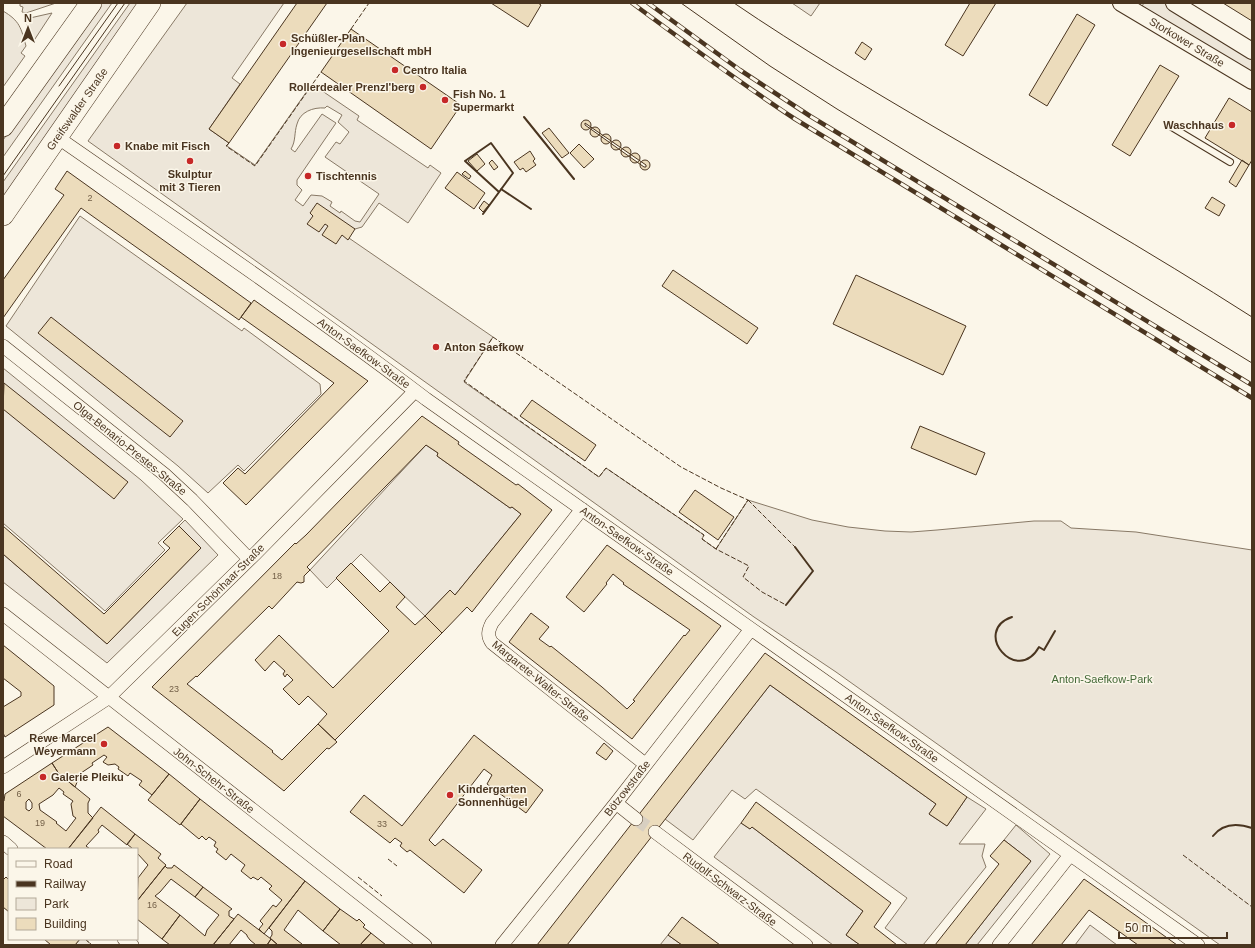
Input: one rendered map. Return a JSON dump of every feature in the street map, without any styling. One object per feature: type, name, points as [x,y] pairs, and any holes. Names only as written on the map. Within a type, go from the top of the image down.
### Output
[{"type":"main road","points":[[3,126],[90,3]]},
{"type":"main road","name":"Greifswalder Straße","points":[[3,215],[150,3]]},
{"type":"street","name":"Storkower Straße","points":[[1121,3],[1252,81]]},
{"type":"street","points":[[1174,3],[1252,51]]},
{"type":"street","name":"Anton-Saefkow-Straße","points":[[57,137],[166,211],[350,342],[415,391],[1198,945]]},
{"type":"street","name":"Olga-Benario-Prestes-Straße","points":[[3,346],[164,474],[192,500],[249,559]]},
{"type":"street","name":"Eugen-Schönhaar-Straße","points":[[3,767],[108,698],[249,559],[415,391]]},
{"type":"street","name":"Margarete-Walter-Straße","points":[[582,509],[492,623],[488,633],[489,638],[492,643],[646,764]]},
{"type":"street","name":"John-Schehr-Straße","points":[[3,614],[108,698],[425,945]]},
{"type":"street","name":"Bötzowstraße","points":[[502,945],[616,803],[751,629]]},
{"type":"street","points":[[616,803],[636,818]]},
{"type":"street","name":"Rudolf-Schwarz-Straße","points":[[655,832],[806,945]]},
{"type":"street","points":[[999,945],[1070,855]]},
{"type":"lane","points":[[1170,126],[1230,162]]},
{"type":"green space","points":[[20,3],[56,3],[26,13],[22,12],[23,7],[20,6]]},
{"type":"green space","points":[[100,3],[112,3],[3,157],[3,140]]},
{"type":"green space","points":[[130,3],[142,3],[3,199],[3,182]]},
{"type":"green space","name":"Anton-Saefkow-Park","points":[[187,3],[284,3],[232,78],[240,84],[209,129],[229,143],[227,146],[255,165],[312,84],[359,116],[357,120],[428,168],[430,165],[441,173],[408,223],[379,203],[362,227],[355,229],[311,212],[493,337],[464,382],[599,477],[606,468],[704,535],[702,539],[716,549],[748,500],[812,520],[848,527],[885,531],[911,532],[1034,521],[1061,521],[1071,528],[1136,532],[1252,550],[1252,945],[1220,945],[836,672],[754,617],[88,141]],"holes":[[[327,106],[342,115],[338,122],[349,132],[340,144],[336,142],[325,157],[379,194],[360,222],[355,221],[341,211],[340,213],[330,206],[332,202],[322,196],[311,195],[303,206],[295,200],[302,190],[297,185],[297,180],[336,123],[322,114],[295,152],[291,149],[294,143],[296,127],[301,116],[312,109],[325,108]]]},
{"type":"green space","points":[[792,3],[820,3],[811,16]]},
{"type":"green space","points":[[1144,3],[1168,3],[1252,54],[1252,73],[1142,6]]},
{"type":"green space","points":[[3,11],[13,18],[19,26],[26,46],[21,53],[25,56],[3,87]]},
{"type":"green space","points":[[52,13],[33,42],[27,25],[30,18]]},
{"type":"green space","points":[[80,216],[242,331],[244,328],[320,384],[321,394],[244,471],[238,465],[208,493],[178,466],[6,326]]},
{"type":"green space","points":[[3,368],[141,480],[183,519],[158,543],[165,550],[105,611],[3,523]]},
{"type":"green space","points":[[426,445],[438,453],[437,456],[510,508],[512,507],[521,514],[455,595],[450,590],[425,616],[361,554],[327,588],[310,570]]},
{"type":"green space","points":[[185,520],[218,555],[107,663],[3,582],[3,554],[107,644],[201,548],[179,526]]},
{"type":"green space","points":[[770,685],[936,804],[929,814],[947,826],[967,797],[986,809],[959,844],[985,844],[982,856],[986,867],[923,945],[908,945],[885,928],[907,898],[756,789],[745,799],[732,790],[693,840],[665,819]]},
{"type":"green space","points":[[741,823],[750,829],[752,827],[863,911],[846,935],[860,945],[833,945],[714,857]]},
{"type":"green space","points":[[1016,825],[1050,854],[977,945],[965,945],[1031,861],[1004,840]]},
{"type":"green space","points":[[1090,925],[1117,945],[1075,945]]},
{"type":"green space","points":[[668,935],[682,945],[660,945]]},
{"type":"green space","points":[[79,940],[86,940],[92,945],[75,945]]},
{"type":"building","name":"Schüßler-Plan Ingenieurgesellschaft mbH","points":[[297,3],[327,3],[229,143],[209,129]]},
{"type":"building","points":[[491,3],[538,3],[541,5],[528,27]]},
{"type":"building","points":[[970,3],[996,3],[963,56],[945,45]]},
{"type":"building","points":[[1223,3],[1252,3],[1252,21]]},
{"type":"building","points":[[1077,14],[1095,25],[1047,106],[1029,95]]},
{"type":"building","points":[[351,29],[461,105],[431,149],[321,72]]},
{"type":"building","points":[[862,42],[872,49],[865,60],[855,53]]},
{"type":"building","points":[[1160,65],[1179,76],[1130,156],[1112,145]]},
{"type":"building","name":"Waschhaus","points":[[1229,98],[1252,112],[1252,160],[1249,165],[1205,138]]},
{"type":"building","points":[[584,120],[588,120],[590,121],[590,129],[584,130],[581,127],[581,123]]},
{"type":"building","points":[[585,123],[646,165],[646,167],[585,125]]},
{"type":"building","points":[[593,127],[597,127],[599,128],[599,136],[593,137],[590,134],[590,130]]},
{"type":"building","points":[[549,128],[569,153],[562,158],[542,133]]},
{"type":"building","points":[[604,134],[608,134],[610,135],[610,143],[604,144],[601,141],[601,137]]},
{"type":"building","points":[[614,140],[618,140],[620,141],[620,149],[614,150],[611,147],[611,143]]},
{"type":"building","points":[[579,144],[594,159],[584,168],[570,153]]},
{"type":"building","points":[[624,147],[628,147],[630,148],[630,156],[624,157],[621,154],[621,150]]},
{"type":"building","points":[[530,151],[535,159],[533,161],[536,165],[526,172],[523,168],[520,170],[514,162]]},
{"type":"building","points":[[633,153],[637,153],[639,154],[639,162],[633,163],[630,160],[630,156]]},
{"type":"building","points":[[477,154],[485,164],[477,171],[468,161]]},
{"type":"building","points":[[492,160],[498,167],[494,170],[489,163]]},
{"type":"building","points":[[643,160],[647,160],[649,161],[649,169],[643,170],[640,167],[640,163]]},
{"type":"building","points":[[1242,160],[1249,165],[1236,187],[1229,182]]},
{"type":"building","points":[[67,171],[251,303],[239,320],[81,208],[3,318],[3,280],[64,195],[55,189]]},
{"type":"building","points":[[465,171],[471,176],[469,179],[462,174]]},
{"type":"building","points":[[457,172],[485,193],[474,209],[445,188]]},
{"type":"building","points":[[1212,197],[1225,205],[1219,216],[1205,208]]},
{"type":"building","points":[[484,201],[489,205],[483,212],[479,208]]},
{"type":"building","points":[[317,203],[355,229],[348,240],[342,235],[336,244],[322,235],[328,226],[325,224],[319,232],[307,224],[313,216],[310,213]]},
{"type":"building","points":[[673,270],[758,328],[747,344],[662,286]]},
{"type":"building","points":[[856,275],[966,326],[943,375],[833,324]]},
{"type":"building","points":[[254,300],[368,381],[246,505],[223,483],[238,468],[245,474],[334,383],[241,317]]},
{"type":"building","points":[[51,317],[183,421],[170,437],[38,333]]},
{"type":"building","points":[[4,383],[128,482],[114,499],[3,409]]},
{"type":"building","points":[[532,400],[596,445],[585,461],[520,416]]},
{"type":"building","points":[[422,416],[459,442],[458,444],[462,447],[516,485],[518,484],[552,510],[472,612],[467,607],[442,633],[425,616],[450,590],[455,595],[521,514],[512,507],[510,508],[437,456],[438,453],[426,445],[307,567],[310,570],[304,576],[304,582],[297,582],[272,609],[269,606],[197,677],[196,676],[187,684],[273,751],[272,752],[282,760],[318,724],[337,742],[329,749],[327,748],[284,791],[152,687],[295,543],[296,544],[306,535]]},
{"type":"building","points":[[920,426],[985,453],[976,475],[911,448]]},
{"type":"building","points":[[695,490],[734,517],[718,540],[679,512]]},
{"type":"building","points":[[3,526],[104,614],[170,548],[163,542],[179,526],[201,548],[107,644],[3,554]]},
{"type":"building","points":[[607,545],[721,626],[632,739],[509,642],[531,613],[549,627],[539,639],[550,647],[551,646],[627,709],[635,701],[633,700],[684,635],[685,636],[690,630],[623,584],[624,583],[613,574],[606,583],[607,584],[584,612],[566,597]]},
{"type":"building","points":[[351,563],[380,592],[390,582],[405,597],[396,607],[415,625],[425,616],[442,633],[335,740],[318,724],[327,714],[308,696],[299,705],[283,689],[293,680],[287,674],[285,677],[283,674],[285,671],[274,661],[265,671],[255,660],[279,635],[333,688],[389,631],[336,578]]},
{"type":"building","points":[[3,645],[54,686],[54,705],[5,737],[3,733],[3,707],[21,696],[21,692],[3,678]]},
{"type":"building","points":[[765,653],[967,797],[947,826],[929,814],[936,804],[770,685],[567,945],[537,945]]},
{"type":"building","points":[[108,727],[169,774],[152,795],[139,785],[142,781],[130,773],[128,776],[118,769],[119,767],[115,764],[108,765],[103,762],[107,757],[104,755],[92,763],[93,765],[78,775],[78,780],[75,787],[59,774],[52,763]]},
{"type":"building","points":[[474,735],[543,790],[526,813],[487,784],[492,775],[484,769],[429,840],[435,846],[443,839],[482,870],[464,893],[410,850],[407,852],[400,846],[402,843],[395,838],[390,843],[350,812],[364,795],[402,826]]},
{"type":"building","points":[[604,743],[613,751],[606,760],[596,753]]},
{"type":"building","points":[[52,763],[59,774],[90,799],[88,803],[88,813],[93,818],[69,848],[46,848],[3,816],[5,794]],"holes":[[[59,788],[64,792],[63,794],[73,801],[71,804],[73,816],[76,818],[66,831],[56,823],[57,822],[40,810],[39,804],[53,795]],[[29,799],[32,803],[32,808],[29,811],[26,809],[26,802]]]},
{"type":"building","points":[[169,774],[200,799],[180,825],[148,800]]},
{"type":"building","points":[[200,799],[305,881],[264,934],[259,929],[263,924],[260,921],[273,905],[276,907],[282,900],[269,889],[272,886],[261,877],[258,880],[253,877],[251,879],[241,871],[245,865],[231,854],[226,860],[216,852],[218,849],[214,846],[216,842],[209,837],[206,840],[202,836],[199,839],[181,824]]},
{"type":"building","points":[[756,802],[891,903],[874,927],[897,945],[860,945],[846,935],[863,911],[752,827],[750,829],[741,823]]},
{"type":"building","points":[[101,807],[135,834],[127,845],[102,825],[98,830],[99,832],[86,846],[89,848],[69,848]]},
{"type":"building","points":[[135,834],[161,854],[158,858],[166,865],[138,900],[138,878],[148,865],[138,854],[138,848],[132,848],[127,844]]},
{"type":"building","points":[[1004,840],[1031,861],[965,945],[935,945],[999,864],[990,856]]},
{"type":"building","points":[[174,865],[203,887],[195,897],[171,879],[155,896],[180,915],[162,939],[138,920],[138,900],[165,866],[167,868],[172,868]]},
{"type":"building","points":[[6,877],[8,879],[8,911],[3,907],[3,880]]},
{"type":"building","points":[[1084,879],[1177,945],[1138,945],[1089,910],[1061,945],[1031,945]]},
{"type":"building","points":[[305,881],[340,909],[323,931],[298,910],[284,930],[302,944],[278,945],[270,938],[272,931],[269,928]]},
{"type":"building","points":[[203,887],[232,909],[229,911],[229,916],[234,919],[213,945],[170,945],[162,939],[180,915],[205,936],[207,930],[219,915],[195,897]]},
{"type":"building","points":[[340,909],[357,921],[359,919],[365,925],[363,927],[371,933],[360,945],[341,945],[323,931]]},
{"type":"building","points":[[238,914],[271,939],[267,945],[256,945],[241,930],[229,945],[213,945]]},
{"type":"building","points":[[682,917],[720,945],[682,945],[668,935]]},
{"type":"building","points":[[371,933],[386,945],[360,945]]},
{"type":"building","points":[[271,939],[278,945],[267,945]]},
{"type":"building","points":[[45,940],[79,940],[75,945],[51,945]]},
{"type":"tunnel","points":[[636,819],[655,832]]},
{"type":"tram line","points":[[59,86],[118,3]]},
{"type":"tram line","points":[[3,176],[125,3]]},
{"type":"tram line","points":[[681,3],[770,66],[837,109],[1252,363]]},
{"type":"tram line","points":[[734,3],[834,67],[1135,245],[1252,317]]},
{"type":"railway","points":[[632,3],[733,77],[795,119],[1252,398]]},
{"type":"railway","points":[[648,3],[740,70],[810,116],[1252,385]]},
{"type":"fence","points":[[351,29],[369,3]]},
{"type":"fence","points":[[229,143],[226,146],[255,166],[321,72]]},
{"type":"fence","points":[[716,549],[748,500],[681,467],[493,337],[464,381],[599,477],[606,468],[704,535],[702,539],[716,549],[749,566],[743,577],[762,592],[786,605]]},
{"type":"fence","points":[[748,500],[795,547]]},
{"type":"fence","points":[[1183,855],[1252,907]]},
{"type":"fence","points":[[388,859],[397,866]]},
{"type":"fence","points":[[358,877],[382,896]]},
{"type":"fence","points":[[86,940],[92,945]]},
{"type":"wall","points":[[524,117],[574,179]]},
{"type":"wall","points":[[483,214],[513,173],[491,143],[465,161],[499,192]]},
{"type":"wall","points":[[501,189],[531,209]]},
{"type":"wall","points":[[786,605],[813,571],[795,547]]},
{"type":"wall","points":[[1012,617],[1000,624],[996,633],[997,643],[1002,652],[1010,658],[1020,661],[1030,657],[1039,647],[1044,650],[1055,631]]},
{"type":"wall","points":[[1213,836],[1226,826],[1241,825],[1252,828]]},
{"type":"place","name":"Schüßler-Plan Ingenieurgesellschaft mbH","points":[[283,44]]},
{"type":"place","name":"Centro Italia","points":[[395,70]]},
{"type":"place","name":"Rollerdealer Prenzl'berg","points":[[423,87]]},
{"type":"place","name":"Fish No. 1 Supermarkt","points":[[445,100]]},
{"type":"place","name":"Waschhaus","points":[[1232,125]]},
{"type":"place","name":"Knabe mit Fisch","points":[[117,146]]},
{"type":"place","name":"Skulptur mit 3 Tieren","points":[[190,161]]},
{"type":"place","name":"Tischtennis","points":[[308,176]]},
{"type":"place","name":"Anton Saefkow","points":[[436,347]]},
{"type":"place","name":"Rewe Marcel Weyermann","points":[[104,744]]},
{"type":"place","name":"Galerie Pleiku","points":[[43,777]]},
{"type":"place","name":"Kindergarten Sonnenhügel","points":[[450,795]]}]
